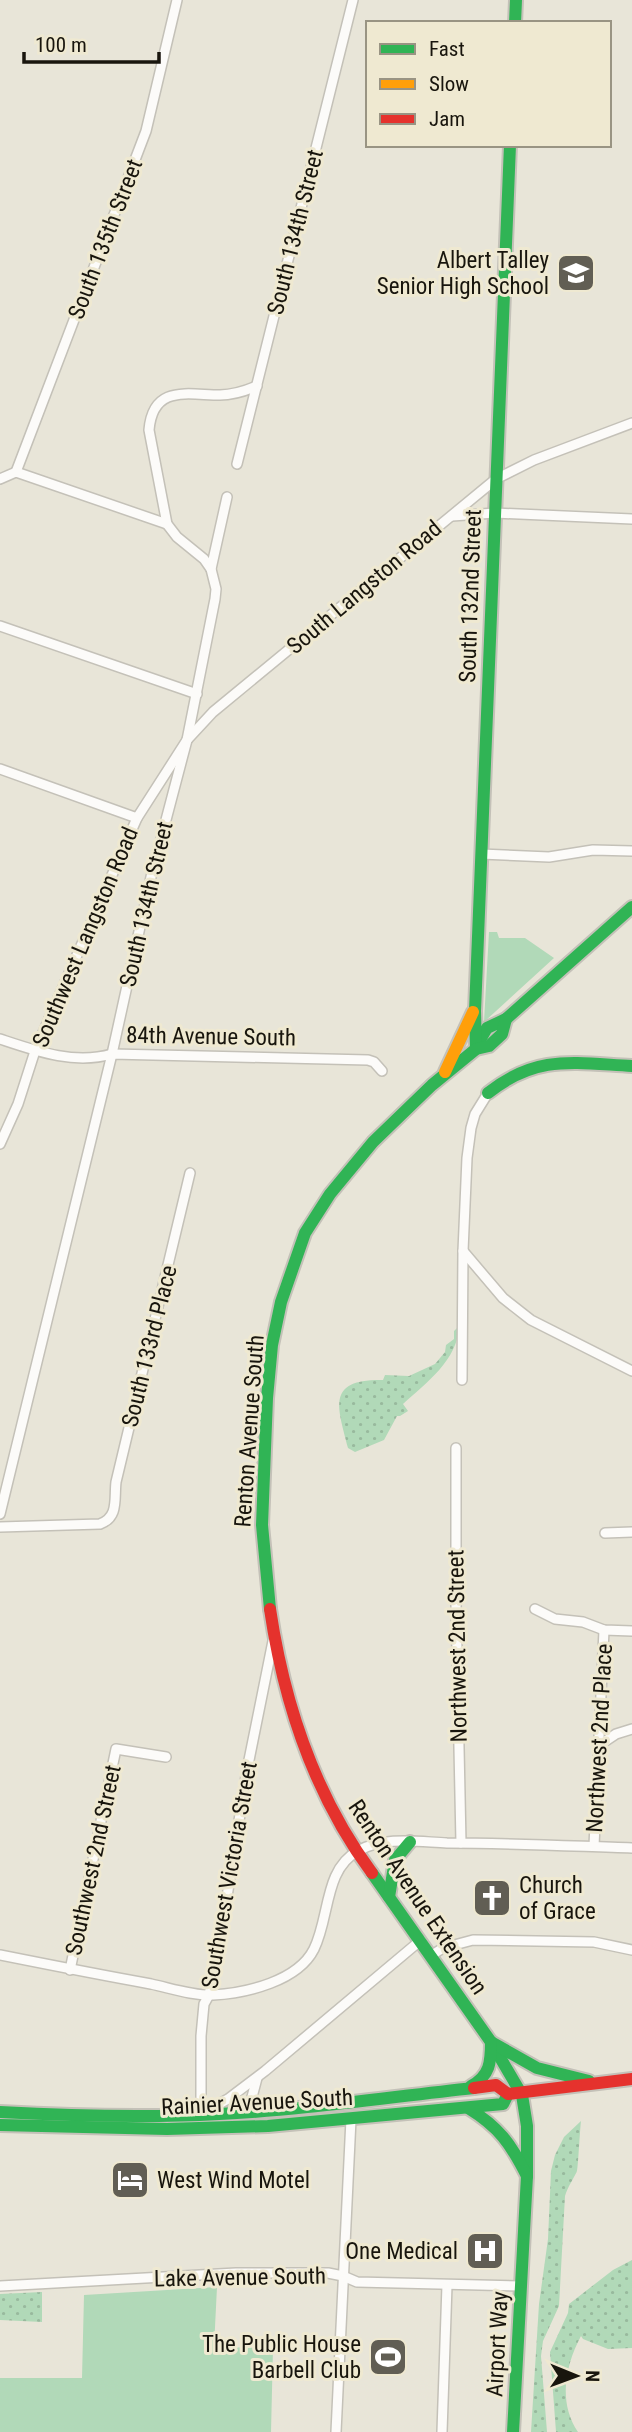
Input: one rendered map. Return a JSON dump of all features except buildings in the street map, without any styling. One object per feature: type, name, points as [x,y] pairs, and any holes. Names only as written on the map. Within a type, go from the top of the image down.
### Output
[{"type":"main road","points":[[515,21],[516,0]]},
{"type":"main road","name":"South 132nd Street","points":[[476,1049],[475,1006],[510,147]]},
{"type":"main road","name":"Renton Avenue South","points":[[274,1637],[266,1586],[262,1525],[267,1398],[272,1345],[281,1302],[305,1233],[330,1194],[373,1142],[443,1075],[476,1049],[481,1033],[494,1023],[506,1019],[632,907]]},
{"type":"main road","points":[[443,1075],[475,1006]]},
{"type":"main road","points":[[488,1093],[511,1074],[541,1063],[632,1066]]},
{"type":"main road","name":"Renton Avenue Extension","points":[[274,1637],[291,1711],[308,1759],[356,1852],[432,1955],[491,2042],[514,2093]]},
{"type":"main road","points":[[389,1897],[393,1861],[411,1842]]},
{"type":"main road","points":[[466,2088],[482,2081],[486,2075],[491,2060],[491,2042],[537,2068],[597,2083]]},
{"type":"main road","points":[[514,2093],[632,2079]]},
{"type":"main road","name":"Rainier Avenue South","points":[[0,2112],[201,2114],[255,2111],[496,2085],[514,2093],[503,2104],[268,2126],[167,2129],[0,2126]]},
{"type":"main road","name":"Airport Way","points":[[513,2432],[527,2176],[527,2126],[514,2093]]},
{"type":"main road","points":[[468,2108],[500,2129],[527,2176]]},
{"type":"street","name":"South 135th Street","points":[[16,472],[146,131],[177,0]]},
{"type":"street","name":"South 134th Street","points":[[237,464],[352,0]]},
{"type":"street","points":[[211,569],[167,524],[149,430],[154,410],[171,395],[184,392],[221,395],[238,393],[257,386]]},
{"type":"street","name":"South Langston Road","points":[[187,740],[214,712],[496,479],[525,464],[632,423]]},
{"type":"street","points":[[0,479],[16,472],[167,524]]},
{"type":"street","name":"South 134th Street","points":[[0,1514],[112,1054],[151,877],[187,740],[215,599],[211,569],[227,497]]},
{"type":"street","points":[[450,516],[495,513],[632,519]]},
{"type":"street","points":[[0,626],[197,694]]},
{"type":"street","name":"Southwest Langston Road","points":[[0,1144],[18,1104],[35,1051],[137,818],[187,740]]},
{"type":"street","points":[[0,769],[137,818]]},
{"type":"street","points":[[481,854],[549,857],[593,850],[632,851]]},
{"type":"street","name":"84th Avenue South","points":[[0,1039],[35,1051],[85,1058],[112,1054],[368,1060],[374,1062],[382,1071]]},
{"type":"street","points":[[462,1380],[463,1251],[471,1128],[475,1114],[488,1093]]},
{"type":"street","name":"South 133rd Place","points":[[0,1527],[100,1524],[110,1518],[115,1508],[116,1482],[190,1173]]},
{"type":"street","points":[[463,1251],[503,1298],[531,1320],[632,1371]]},
{"type":"street","name":"Northwest 2nd Street","points":[[456,1448],[461,1843]]},
{"type":"street","points":[[605,1533],[632,1532]]},
{"type":"street","points":[[535,1609],[555,1619],[583,1622],[604,1630],[632,1631]]},
{"type":"street","name":"Northwest 2nd Place","points":[[594,1846],[604,1630]]},
{"type":"street","name":"Southwest Victoria Street","points":[[201,2114],[201,2036],[204,2004],[209,1995],[247,1770],[274,1637]]},
{"type":"street","points":[[597,1746],[616,1734],[632,1730]]},
{"type":"street","name":"Southwest 2nd Street","points":[[70,1970],[116,1749],[166,1757]]},
{"type":"street","points":[[0,1955],[209,1995],[268,1985],[302,1967],[321,1934],[332,1885],[341,1865],[356,1852],[374,1844],[411,1842],[632,1848]]},
{"type":"street","points":[[201,2114],[228,2099],[257,2077],[421,1940]]},
{"type":"street","points":[[432,1955],[443,1948],[473,1940],[594,1942],[632,1950]]},
{"type":"street","points":[[255,2111],[252,2097],[257,2077]]},
{"type":"street","points":[[336,2432],[351,2119]]},
{"type":"street","name":"Lake Avenue South","points":[[0,2286],[236,2273],[328,2273],[357,2282],[521,2286]]},
{"type":"street","points":[[442,2432],[447,2285]]},
{"type":"green space","points":[[489,932],[497,932],[499,938],[525,938],[554,958],[484,1022]]},
{"type":"green space","points":[[459,1326],[453,1350],[447,1360],[431,1379],[403,1404],[408,1411],[397,1416],[384,1440],[355,1452],[348,1448],[339,1408],[344,1390],[352,1384],[383,1380],[385,1375],[409,1376],[435,1364],[445,1352],[446,1345],[454,1339],[454,1331]]},
{"type":"green space","points":[[581,2121],[577,2171],[565,2196],[559,2306],[543,2341],[541,2356],[547,2432],[531,2432],[539,2304],[548,2239],[551,2171],[564,2137]]},
{"type":"green space","points":[[632,2260],[632,2348],[608,2349],[581,2336],[571,2359],[566,2384],[568,2409],[578,2432],[556,2432],[550,2352],[568,2313],[569,2304],[613,2270]]},
{"type":"green space","points":[[217,2287],[214,2347],[273,2348],[271,2432],[0,2432],[0,2378],[82,2378],[84,2295]]},
{"type":"green space","points":[[42,2292],[42,2322],[0,2320],[0,2294]]},
{"type":"traffic: fast","points":[[515,21],[516,0]]},
{"type":"traffic: fast","points":[[476,1049],[475,1011],[510,147]]},
{"type":"traffic: fast","points":[[477,1045],[487,1028],[506,1019],[632,907]]},
{"type":"traffic: fast","points":[[270,1609],[262,1525],[267,1398],[272,1345],[281,1302],[305,1233],[330,1194],[373,1142],[432,1085],[476,1049],[489,1046],[502,1034],[506,1019]]},
{"type":"traffic: fast","points":[[488,1093],[523,1072],[540,1067],[574,1063],[632,1066]]},
{"type":"traffic: fast","points":[[389,1897],[395,1860],[410,1842]]},
{"type":"traffic: fast","points":[[372,1873],[491,2042],[522,2095],[527,2126],[527,2176],[513,2432]]},
{"type":"traffic: fast","points":[[491,2042],[537,2068],[589,2081]]},
{"type":"traffic: fast","points":[[471,2086],[486,2073],[491,2056],[491,2042]]},
{"type":"traffic: fast","points":[[0,2112],[110,2116],[219,2114],[474,2088]]},
{"type":"traffic: fast","points":[[0,2125],[167,2129],[268,2126],[503,2104],[508,2094]]},
{"type":"traffic: fast","points":[[468,2108],[503,2137],[527,2176]]},
{"type":"traffic: slow","points":[[445,1072],[473,1012]]},
{"type":"traffic: jam","points":[[270,1609],[284,1679],[305,1747],[334,1812],[372,1873]]},
{"type":"traffic: jam","points":[[474,2088],[496,2085],[508,2094],[632,2079]]},
{"type":"place","name":"Albert Talley Senior High School","points":[[576,273]]},
{"type":"place","name":"Church of Grace","points":[[492,1898]]},
{"type":"place","name":"West Wind Motel","points":[[130,2180]]},
{"type":"place","name":"One Medical","points":[[485,2251]]},
{"type":"place","name":"The Public House Barbell Club","points":[[388,2357]]}]
